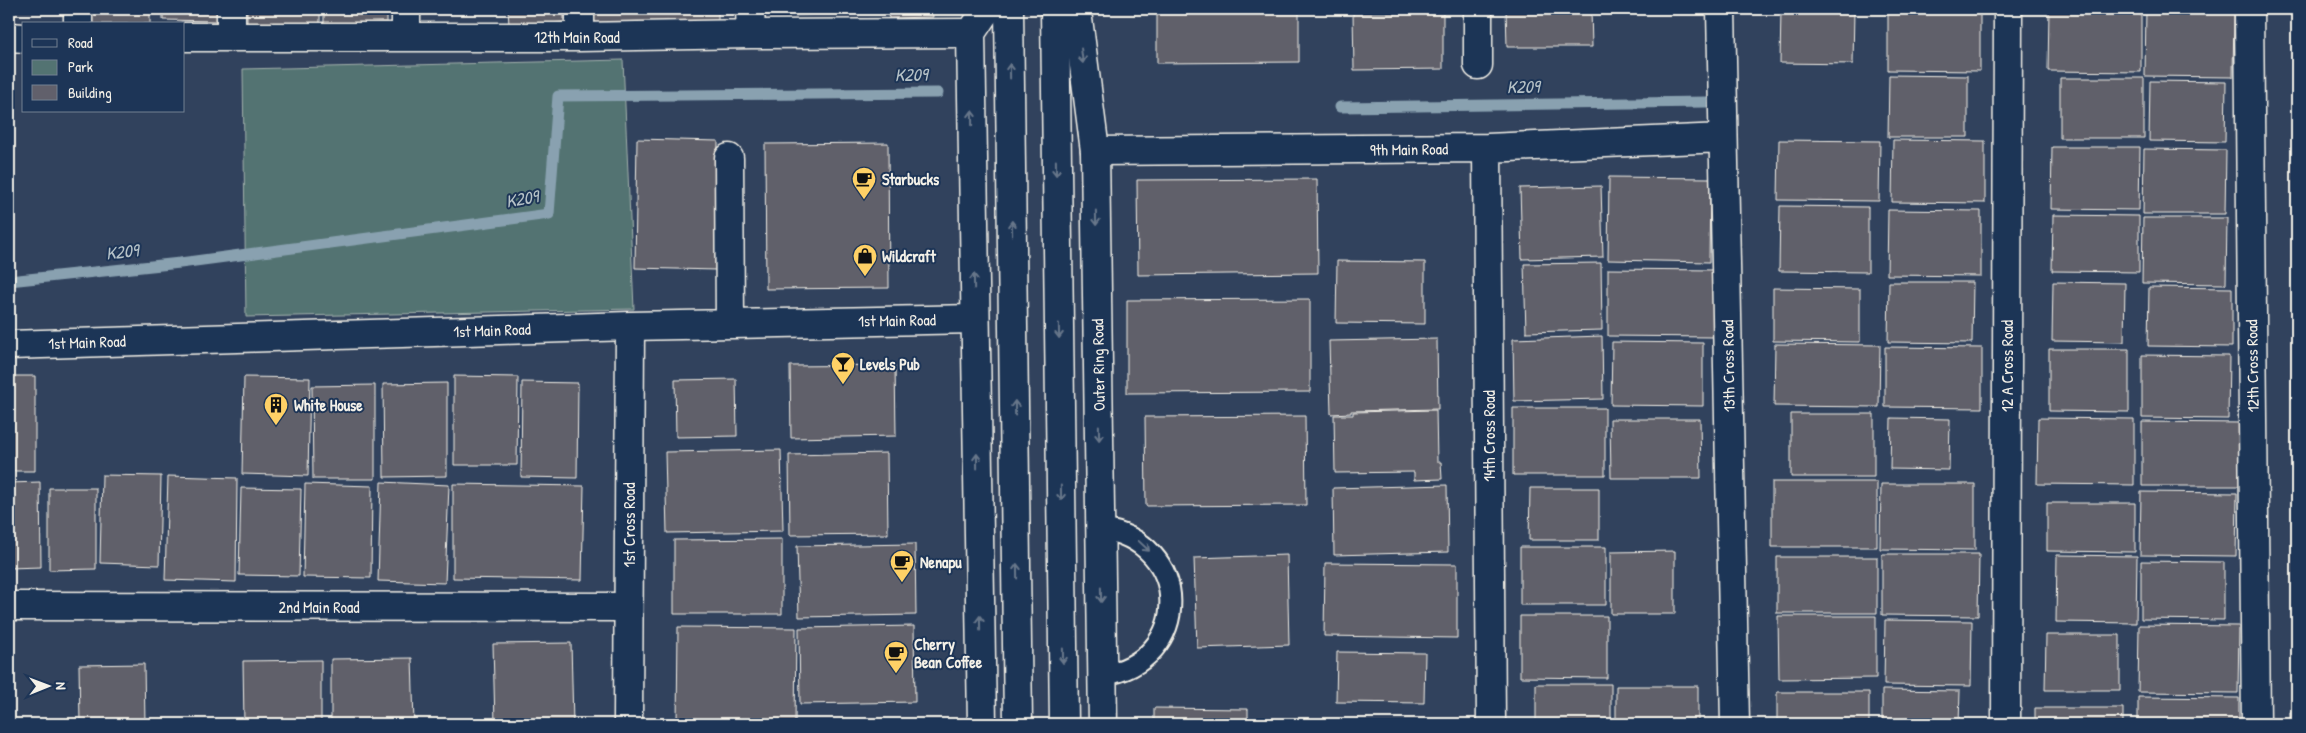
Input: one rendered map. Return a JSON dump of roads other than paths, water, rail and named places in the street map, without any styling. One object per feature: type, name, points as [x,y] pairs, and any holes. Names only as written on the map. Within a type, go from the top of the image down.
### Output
[{"type":"main road","points":[[78,9],[78,22]]},
{"type":"main road","points":[[231,9],[231,37]]},
{"type":"main road","points":[[406,9],[406,37]]},
{"type":"main road","points":[[580,9],[580,37]]},
{"type":"main road","points":[[982,724],[971,33],[987,9]]},
{"type":"main road","points":[[1009,9],[1018,724]]},
{"type":"main road","points":[[1056,9],[1064,724]]},
{"type":"main road","name":"Outer Ring Road","points":[[1072,9],[1078,19],[1095,151],[1103,724]]},
{"type":"main road","points":[[1478,9],[1478,65]]},
{"type":"main road","name":"13th Cross Road","points":[[1721,9],[1735,724]]},
{"type":"main road","name":"12 A Cross Road","points":[[2006,724],[2008,9]]},
{"type":"main road","name":"12th Cross Road","points":[[2248,9],[2256,724]]},
{"type":"main road","name":"12th Main Road","points":[[185,37],[580,37],[750,21],[971,33]]},
{"type":"main road","points":[[9,37],[22,38]]},
{"type":"main road","name":"9th Main Road","points":[[1095,151],[1487,148],[1723,138]]},
{"type":"main road","name":"14th Cross Road","points":[[1487,148],[1491,724]]},
{"type":"main road","points":[[729,158],[730,324]]},
{"type":"main road","name":"1st Main Road","points":[[9,345],[630,326],[975,319]]},
{"type":"main road","name":"1st Cross Road","points":[[628,724],[630,326]]},
{"type":"main road","name":"2nd Main Road","points":[[9,606],[628,607]]},
{"type":"lane","points":[[1100,529],[1121,532],[1138,540],[1152,553],[1162,568],[1168,586],[1170,604],[1167,624],[1158,643],[1145,658],[1128,670],[1102,675]]},
{"type":"waterway","name":"K209","points":[[9,281],[180,263],[549,214],[558,96],[938,93]]},
{"type":"waterway","name":"K209","points":[[1340,107],[1707,102]]},
{"type":"place","name":"Starbucks","points":[[864,200]]},
{"type":"place","name":"Wildcraft","points":[[865,277]]},
{"type":"place","name":"Levels Pub","points":[[843,385]]},
{"type":"place","name":"White House","points":[[276,426]]},
{"type":"place","name":"Nenapu","points":[[902,583]]},
{"type":"place","name":"Cherry Bean Coffee","points":[[896,674]]}]
